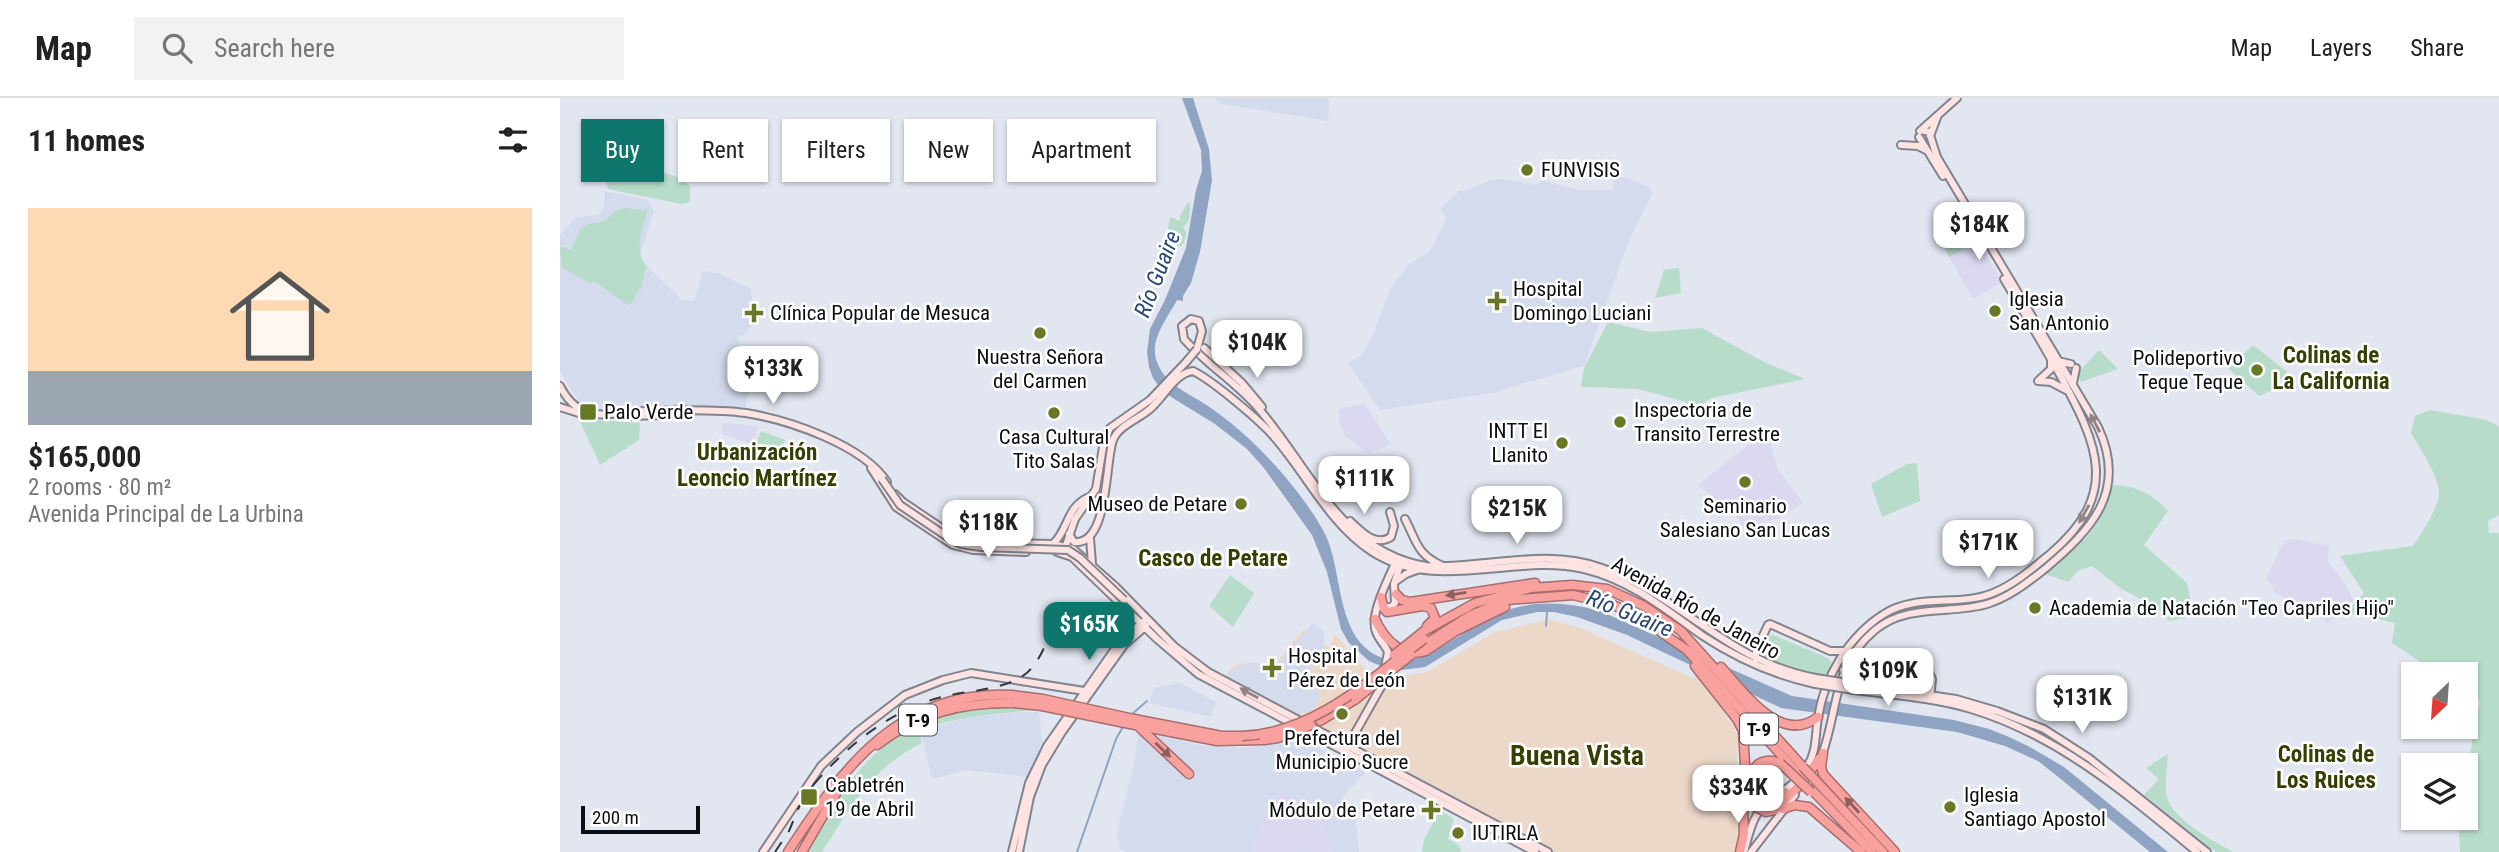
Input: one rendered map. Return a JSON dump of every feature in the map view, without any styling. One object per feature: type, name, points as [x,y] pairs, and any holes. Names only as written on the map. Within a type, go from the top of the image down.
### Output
[{"type":"highway","points":[[1396,594],[1402,600],[1410,601],[1527,584],[1550,582],[1572,585]]},
{"type":"highway","name":"T-9","points":[[1134,723],[1161,723],[1242,734],[1268,729],[1292,722],[1338,699],[1469,606],[1531,588],[1572,585],[1607,589],[1630,598],[1671,623],[1707,654],[1828,806],[1872,852]]},
{"type":"highway","name":"T-9","points":[[788,852],[842,775],[865,750],[886,731],[941,704],[974,696],[1013,699],[1217,741],[1233,743],[1264,740],[1292,733],[1332,716],[1424,638],[1485,608],[1507,600],[1530,597],[1573,595],[1598,600],[1639,617],[1684,648],[1801,771]]},
{"type":"highway","points":[[1379,608],[1385,637],[1397,648],[1423,652],[1485,615],[1530,597]]},
{"type":"highway","points":[[1379,608],[1389,613],[1422,606],[1431,608],[1434,618],[1424,638]]},
{"type":"highway","points":[[1388,652],[1397,648]]},
{"type":"highway","points":[[1684,648],[1741,725],[1745,741],[1747,797],[1750,804],[1766,812],[1794,805],[1809,807],[1861,852]]},
{"type":"highway","points":[[1707,654],[1748,696],[1786,726],[1803,727],[1818,717]]},
{"type":"highway","name":"T-9","points":[[794,852],[842,783],[859,762],[880,743],[916,721],[943,710],[1013,699]]},
{"type":"highway","points":[[1134,723],[1189,774]]},
{"type":"highway","points":[[1779,809],[1822,755]]},
{"type":"highway","points":[[1822,755],[1823,774],[1895,852]]},
{"type":"highway","points":[[1742,852],[1744,834],[1741,789],[1745,761]]},
{"type":"highway","points":[[1785,792],[1765,792],[1757,786],[1753,777],[1755,768],[1762,761],[1780,763],[1814,788]]},
{"type":"highway","points":[[802,852],[842,783]]},
{"type":"highway","name":"T-9","points":[[1814,788],[1883,852]]},
{"type":"street","points":[[1920,134],[1957,98]]},
{"type":"street","points":[[1930,136],[1938,115]]},
{"type":"street","points":[[1742,852],[1760,811],[1785,792],[1802,774],[1811,759],[1817,740],[1818,717],[1836,666],[1845,651],[1866,628],[1886,613],[1915,603],[1972,599],[1992,594],[2019,579],[2066,540],[2086,511],[2096,477],[2096,456],[2091,437],[2071,389],[1937,157],[1927,130],[1920,134]]},
{"type":"street","points":[[1920,134],[2055,360],[2073,366],[2071,389]]},
{"type":"street","points":[[1901,145],[1918,146],[1928,151]]},
{"type":"street","name":"Avenida Río de Janeiro","points":[[1200,348],[1202,327],[1196,319],[1187,320],[1182,326],[1186,342],[1244,393],[1332,506],[1359,536],[1382,553],[1398,562],[1426,566],[1537,558],[1592,565],[1635,582],[1741,655]]},
{"type":"street","points":[[1074,554],[1090,540],[1097,525],[1115,435],[1151,404],[1200,348],[1258,400],[1276,426],[1276,435]]},
{"type":"street","points":[[1822,755],[1843,670],[1858,647],[1880,627],[1901,615],[1925,610],[1979,606],[2001,598],[2038,574],[2068,549],[2087,530],[2097,514],[2106,491],[2107,454],[2098,427],[2071,389],[2038,381],[2055,360]]},
{"type":"street","points":[[1178,376],[1190,371],[1199,373],[1276,435]]},
{"type":"street","points":[[560,386],[569,401],[591,413],[740,413],[757,415],[811,432],[862,456],[903,502],[958,539],[975,543],[1053,544],[1092,564],[1127,604],[1125,640],[1042,765],[1030,797],[1019,852]]},
{"type":"street","points":[[564,394],[565,402],[561,408],[591,416],[749,416],[815,437],[855,455],[876,470],[900,505],[961,544],[1068,550],[1080,558],[1146,623],[1209,672],[1347,752],[1548,852]]},
{"type":"street","points":[[1065,550],[1074,519],[1097,485],[1104,441],[1110,428],[1151,404]]},
{"type":"street","name":"Avenida Río de Janeiro","points":[[1276,435],[1348,533],[1379,556],[1419,570],[1461,572],[1541,564],[1587,570],[1633,588],[1741,655],[1780,675],[1928,697],[1970,708],[2051,743],[2085,764],[2197,852]]},
{"type":"street","points":[[876,470],[896,507],[959,547],[973,550],[1065,550]]},
{"type":"street","points":[[1053,544],[1058,540],[1072,509],[1090,496]]},
{"type":"street","points":[[1332,506],[1366,535],[1378,541],[1387,540],[1393,534],[1394,523],[1390,512]]},
{"type":"street","points":[[1081,509],[1089,509],[1099,514]]},
{"type":"street","points":[[1405,519],[1420,551],[1428,559],[1445,566]]},
{"type":"street","points":[[1069,534],[1076,543],[1090,540]]},
{"type":"street","points":[[1090,540],[1092,564]]},
{"type":"street","points":[[1074,554],[1127,604]]},
{"type":"street","points":[[1347,752],[1383,682],[1388,652],[1376,632],[1386,569],[1379,556]]},
{"type":"street","points":[[1385,585],[1398,562]]},
{"type":"street","points":[[1379,608],[1393,606],[1398,562]]},
{"type":"street","points":[[1395,583],[1406,574],[1419,570]]},
{"type":"street","points":[[1146,623],[1157,639],[1198,674],[1535,852]]},
{"type":"street","points":[[1012,852],[1026,796],[1038,763],[1084,691],[1125,640],[1146,623]]},
{"type":"street","points":[[1755,662],[1770,624],[1830,651],[1845,651]]},
{"type":"street","points":[[1741,655],[1758,649],[1771,626],[1829,654],[1836,666]]},
{"type":"street","points":[[1125,640],[1142,637],[1157,639]]},
{"type":"street","points":[[1858,647],[1856,660],[1863,667],[1884,673],[1921,667],[1931,674],[1928,697]]},
{"type":"street","points":[[1758,649],[1764,663]]},
{"type":"street","name":"Avenida Río de Janeiro","points":[[1755,662],[1815,681]]},
{"type":"street","points":[[1843,670],[1855,668],[1886,675],[1919,670],[1926,675],[1936,693],[1944,697]]},
{"type":"street","points":[[763,852],[821,766],[857,732],[905,695],[943,680],[971,673],[1084,691]]},
{"type":"street","points":[[1918,693],[1924,691],[1930,683]]},
{"type":"street","name":"Avenida Río de Janeiro","points":[[1854,687],[1944,697],[1997,710],[2058,737],[2089,758],[2207,852]]},
{"type":"street","points":[[1751,852],[1779,809]]},
{"type":"street","points":[[1760,811],[1761,820],[1772,823]]},
{"type":"shaded area","name":"Río Guaire","points":[[1182,98],[1193,98],[1209,149],[1212,180],[1200,252],[1191,283],[1183,301],[1177,300],[1161,328],[1155,344],[1156,359],[1170,381],[1235,427],[1263,452],[1299,494],[1326,536],[1349,624],[1358,639],[1370,651],[1386,659],[1401,661],[1416,658],[1445,645],[1488,618],[1513,608],[1563,604],[1600,611],[1792,696],[1954,720],[2009,737],[2064,767],[2168,852],[2150,852],[2038,761],[2005,746],[1957,732],[1781,708],[1627,635],[1577,617],[1554,612],[1537,612],[1502,620],[1425,667],[1393,671],[1369,661],[1349,643],[1341,629],[1327,572],[1312,535],[1264,468],[1247,449],[1215,424],[1163,392],[1149,367],[1147,352],[1150,329],[1186,248],[1202,171],[1201,150]]},
{"type":"shaded area","points":[[1214,98],[1329,98],[1328,121],[1222,104]]},
{"type":"shaded area","name":"Hospital Domingo Luciani","points":[[1616,176],[1631,179],[1650,188],[1652,194],[1629,240],[1584,366],[1492,393],[1380,410],[1348,363],[1362,355],[1373,335],[1390,289],[1408,265],[1430,251],[1447,218],[1440,209],[1459,191],[1492,180],[1506,179],[1536,185],[1544,181],[1577,190],[1612,190]]},
{"type":"shaded area","points":[[605,191],[648,200],[654,211],[639,258],[682,300],[694,301],[703,271],[720,274],[751,289],[758,317],[745,334],[737,338],[755,371],[744,410],[595,414],[582,407],[560,371],[560,235],[576,217],[599,215],[604,207]]},
{"type":"shaded area","points":[[1978,241],[2002,282],[1973,299],[1949,257]]},
{"type":"shaded area","points":[[1364,403],[1390,443],[1367,453],[1345,436],[1340,424],[1339,409]]},
{"type":"shaded area","points":[[722,423],[759,426],[753,445],[722,434]]},
{"type":"shaded area","name":"Seminario Salesiano San Lucas","points":[[1759,436],[1768,438],[1778,469],[1803,503],[1777,519],[1743,527],[1737,517],[1698,485]]},
{"type":"shaded area","points":[[2293,539],[2330,546],[2328,562],[2344,582],[2354,601],[2344,606],[2329,623],[2274,592],[2272,584],[2266,579],[2284,541]]},
{"type":"shaded area","points":[[1548,619],[1580,628],[1693,678],[1696,674],[1733,725],[1739,741],[1737,771],[1742,829],[1737,852],[1549,852],[1224,679],[1236,665],[1251,662],[1270,664],[1278,661],[1304,629],[1330,648],[1335,634],[1365,669],[1376,676],[1387,678],[1427,672],[1493,633]]},
{"type":"shaded area","name":"Hospital Pérez de León","points":[[1313,623],[1323,631],[1324,639],[1323,650],[1310,670],[1320,697],[1312,710],[1299,714],[1227,677],[1231,670],[1246,663],[1278,664]]},
{"type":"shaded area","points":[[1180,683],[1216,702],[1211,717],[1149,703],[1154,688]]},
{"type":"shaded area","points":[[1039,712],[1042,742],[1027,777],[968,770],[932,779],[921,733],[971,717]]},
{"type":"shaded area","points":[[1282,729],[1366,772],[1343,796],[1356,822],[1359,852],[1126,852],[1120,848],[1117,833],[1133,769],[1139,731],[1204,746],[1244,748],[1274,743]]},
{"type":"shaded area","points":[[1277,790],[1320,810],[1332,852],[1312,852],[1304,848],[1302,852],[1250,852]]},
{"type":"green space","points":[[664,172],[678,178],[678,182],[685,182],[690,186],[690,202],[682,204],[608,189],[606,182],[664,182]]},
{"type":"green space","points":[[1187,203],[1190,203],[1190,213],[1189,220],[1183,226],[1186,233],[1184,243],[1181,246],[1175,245],[1168,228],[1170,217],[1180,221]]},
{"type":"green space","points":[[648,207],[640,245],[646,266],[641,289],[636,293],[633,302],[628,305],[594,281],[590,283],[562,268],[560,248],[586,256],[571,249],[581,228],[605,221],[615,211],[626,208],[644,211]]},
{"type":"green space","points":[[1960,211],[1978,241],[1949,257],[1932,227]]},
{"type":"green space","points":[[1679,268],[1681,293],[1655,298],[1664,270]]},
{"type":"green space","points":[[1608,322],[1650,332],[1702,328],[1764,362],[1805,379],[1712,398],[1691,410],[1686,402],[1638,389],[1581,387],[1584,368]]},
{"type":"green space","name":"Polideportivo Teque Teque","points":[[2253,345],[2287,372],[2270,391],[2259,396],[2228,368]]},
{"type":"green space","points":[[2099,350],[2118,369],[2081,382],[2077,374]]},
{"type":"green space","points":[[2430,410],[2487,420],[2499,427],[2499,515],[2488,521],[2489,533],[2499,533],[2499,852],[2460,852],[2459,830],[2478,830],[2478,753],[2470,753],[2473,739],[2478,739],[2478,662],[2421,662],[2392,643],[2395,623],[2346,612],[2364,593],[2340,556],[2413,546],[2436,505],[2439,492],[2436,479],[2411,433],[2415,416]]},
{"type":"green space","points":[[579,419],[640,423],[639,440],[600,465]]},
{"type":"green space","points":[[761,431],[785,440],[777,460],[753,451]]},
{"type":"green space","points":[[1917,463],[1920,501],[1882,517],[1871,484],[1907,464]]},
{"type":"green space","points":[[2112,485],[2143,492],[2156,499],[2168,511],[2144,545],[2187,583],[2192,607],[2185,618],[2169,621],[2158,608],[2120,588],[2092,566],[2078,571],[2068,582],[2045,574],[2087,537],[2101,515]]},
{"type":"green space","points":[[1230,575],[1254,593],[1233,627],[1209,606]]},
{"type":"green space","points":[[1771,634],[1828,658],[1833,664],[1829,677],[1782,669],[1764,658],[1763,649]]},
{"type":"green space","points":[[987,707],[1034,710],[961,719],[919,732],[922,743],[904,753],[875,777],[853,804],[822,852],[805,852],[840,795],[875,754],[896,738],[921,725]]},
{"type":"green space","points":[[2168,754],[2166,787],[2171,805],[2195,829],[2233,852],[2216,852],[2144,795],[2159,779],[2146,768]]},
{"type":"green space","points":[[1440,810],[1454,819],[1448,839],[1459,845],[1461,852],[1422,852],[1424,840]]},
{"type":"waterway","points":[[1546,626],[1547,612]]},
{"type":"waterway","points":[[1131,715],[1147,701]]},
{"type":"waterway","points":[[1077,852],[1116,739],[1124,725]]},
{"type":"tram line","points":[[799,807],[814,784]]},
{"type":"railway","points":[[814,784],[857,742],[908,709],[946,696],[997,687],[1024,675],[1039,658],[1056,620]]},
{"type":"railway","points":[[775,852],[789,831],[799,807]]},
{"type":"place","name":"FUNVISIS","points":[[1527,170]]},
{"type":"place","name":"Hospital Domingo Luciani","points":[[1497,301]]},
{"type":"place","name":"Iglesia San Antonio","points":[[1995,311]]},
{"type":"place","name":"Clínica Popular de Mesuca","points":[[754,313]]},
{"type":"place","name":"Nuestra Señora del Carmen","points":[[1040,333]]},
{"type":"place","name":"Polideportivo Teque Teque","points":[[2257,370]]},
{"type":"place","name":"Palo Verde","points":[[588,412]]},
{"type":"place","name":"Casa Cultural Tito Salas","points":[[1054,413]]},
{"type":"place","name":"Inspectoria de Transito Terrestre","points":[[1620,422]]},
{"type":"place","name":"INTT El Llanito","points":[[1562,443]]},
{"type":"place","name":"Seminario Salesiano San Lucas","points":[[1745,482]]},
{"type":"place","name":"Museo de Petare","points":[[1241,504]]},
{"type":"place","name":"Academia de Natación \"Teo Capriles Hijo\"","points":[[2035,608]]},
{"type":"place","name":"Hospital Pérez de León","points":[[1272,668]]},
{"type":"place","name":"Prefectura del Municipio Sucre","points":[[1342,714]]},
{"type":"place","name":"Cabletrén 19 de Abril","points":[[809,797]]},
{"type":"place","name":"Iglesia Santiago Apostol","points":[[1950,807]]},
{"type":"place","name":"Módulo de Petare","points":[[1431,810]]},
{"type":"place","name":"IUTIRLA","points":[[1458,833]]},
{"type":"district","name":"Colinas de La California","points":[[2331,368]]},
{"type":"district","name":"Urbanización Leoncio Martínez","points":[[757,465]]},
{"type":"district","name":"Casco de Petare","points":[[1213,558]]},
{"type":"district","name":"Buena Vista","points":[[1577,755]]},
{"type":"district","name":"Colinas de Los Ruices","points":[[2326,767]]}]
